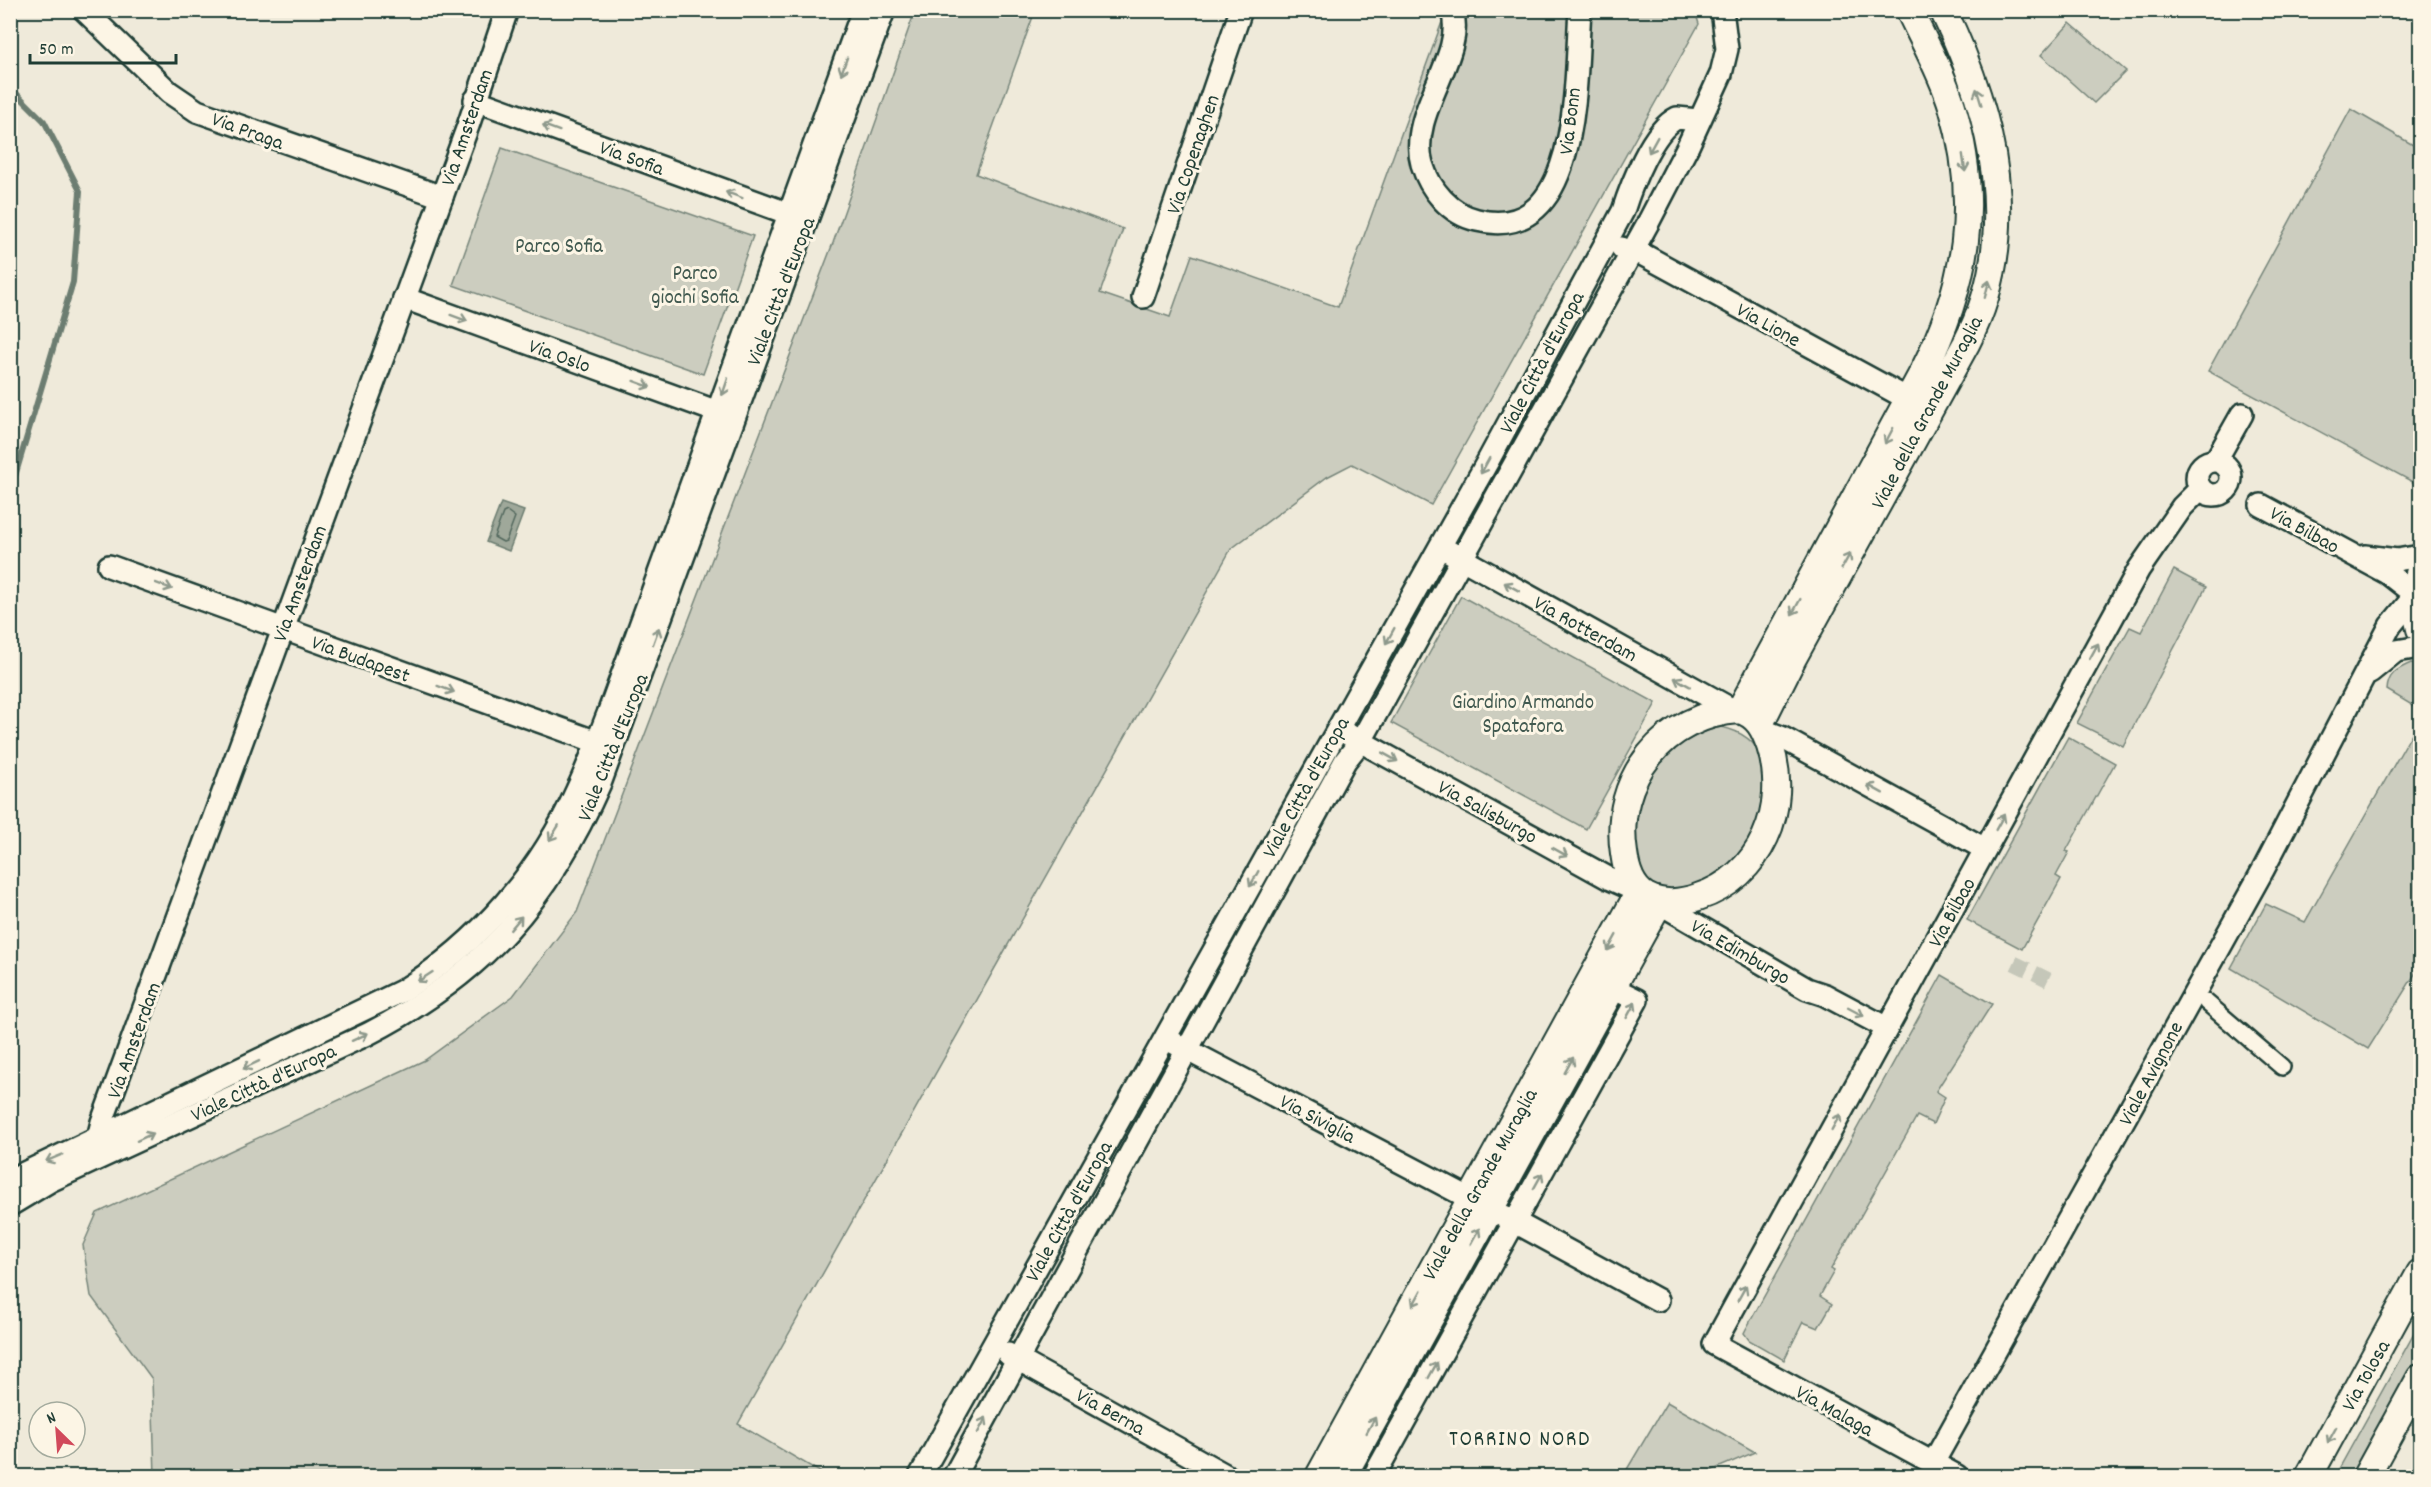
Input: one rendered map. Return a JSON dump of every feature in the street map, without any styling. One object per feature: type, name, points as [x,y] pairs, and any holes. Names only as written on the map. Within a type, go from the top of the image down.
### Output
[{"type":"street","name":"Via Praga","points":[[84,10],[169,92],[197,111],[442,197]]},
{"type":"street","name":"Via Amsterdam","points":[[102,1147],[282,629],[442,197],[507,10]]},
{"type":"street","name":"Viale Città d'Europa","points":[[798,217],[863,10]]},
{"type":"street","name":"Viale Città d'Europa","points":[[10,1205],[102,1147],[385,1001],[452,957],[490,921],[538,858],[605,745],[650,652],[725,414],[798,217],[884,10]]},
{"type":"street","name":"Via Copenaghen","points":[[1143,297],[1241,10]]},
{"type":"street","name":"Via Bonn","points":[[1452,10],[1455,24],[1451,45],[1420,133],[1422,163],[1434,189],[1446,203],[1472,219],[1497,222],[1517,218],[1533,209],[1551,189],[1561,170],[1570,133],[1580,10]]},
{"type":"street","name":"Viale Città d'Europa","points":[[954,1476],[1186,1049],[1345,761],[1361,741],[1688,146],[1698,120],[1717,84],[1726,56],[1726,34],[1722,10]]},
{"type":"street","name":"Viale della Grande Muraglia","points":[[1749,719],[1945,328],[1952,307],[1963,257],[1967,202],[1964,162],[1952,106],[1909,10]]},
{"type":"street","name":"Viale della Grande Muraglia","points":[[1749,719],[1792,658],[1966,344],[1986,292],[1996,229],[1994,160],[1978,91],[1943,10]]},
{"type":"street","name":"Via Sofia","points":[[475,100],[798,217]]},
{"type":"street","name":"Viale Città d'Europa","points":[[920,1476],[1440,546],[1623,211],[1628,191],[1660,132],[1677,118],[1698,120]]},
{"type":"street","points":[[1609,236],[1630,255]]},
{"type":"street","name":"Via Lione","points":[[1630,255],[1640,253],[1908,399]]},
{"type":"street","name":"Via Oslo","points":[[404,298],[725,414]]},
{"type":"street","points":[[2216,460],[2242,414]]},
{"type":"street","points":[[2216,460],[2227,466],[2231,473],[2229,487],[2219,495],[2205,494],[2200,489],[2196,476],[2209,461],[2216,460]]},
{"type":"street","name":"Via Bilbao","points":[[1714,1344],[2139,569],[2171,522],[2200,489]]},
{"type":"street","name":"Via Bilbao","points":[[2261,505],[2387,573],[2413,596]]},
{"type":"street","name":"Via Rotterdam","points":[[1440,546],[1749,719]]},
{"type":"street","name":"Via Bilbao","points":[[2349,554],[2397,560],[2421,556]]},
{"type":"street","name":"Via Budapest","points":[[109,566],[605,745]]},
{"type":"street","points":[[2421,570],[2413,596],[2421,629]]},
{"type":"street","name":"Viale Avignone","points":[[1933,1463],[2263,870],[2390,626],[2413,596]]},
{"type":"street","name":"Viale Avignone","points":[[2361,681],[2391,654],[2406,648],[2421,647]]},
{"type":"street","points":[[1749,719],[1774,758],[1778,787],[1772,822],[1760,848],[1742,871],[1720,887],[1692,899],[1649,897],[1625,862],[1622,835],[1624,804],[1634,778],[1647,757],[1674,732],[1708,716],[1749,719],[1985,849]]},
{"type":"street","name":"Via Salisburgo","points":[[1338,729],[1610,879],[1649,897]]},
{"type":"street","name":"Viale della Grande Muraglia","points":[[1319,1476],[1611,987],[1649,897]]},
{"type":"street","name":"Viale della Grande Muraglia","points":[[1343,1476],[1481,1204],[1649,897]]},
{"type":"street","name":"Via Edimburgo","points":[[1649,897],[1807,989],[1825,995],[1887,1028]]},
{"type":"street","points":[[1374,1476],[1637,1000],[1611,987]]},
{"type":"street","points":[[2206,1002],[2282,1067]]},
{"type":"street","name":"Via Siviglia","points":[[1164,1037],[1516,1222],[1658,1300]]},
{"type":"street","name":"Viale Città d'Europa","points":[[10,1180],[102,1147]]},
{"type":"street","name":"Via Tolosa","points":[[2308,1476],[2421,1273]]},
{"type":"street","name":"Via Malaga","points":[[1714,1344],[1957,1476]]},
{"type":"street","name":"Via Berna","points":[[993,1347],[1227,1476]]},
{"type":"street","points":[[2366,1476],[2421,1378]]},
{"type":"green space","points":[[915,11],[1035,11],[976,174],[1123,229],[1100,293],[1170,317],[1192,255],[1338,307],[1446,11],[1695,11],[1699,24],[1431,505],[1352,464],[1327,477],[1231,549],[738,1424],[827,1476],[155,1476],[152,1379],[91,1296],[83,1245],[97,1213],[425,1060],[513,996],[577,912],[833,243]]},
{"type":"green space","points":[[2070,23],[2126,71],[2094,103],[2041,55]]},
{"type":"green space","points":[[2351,109],[2420,149],[2420,486],[2208,371]]},
{"type":"green space","name":"Parco Sofia","points":[[502,148],[753,236],[703,374],[453,285]]},
{"type":"green space","points":[[2174,570],[2206,587],[2123,746],[2077,723],[2130,627],[2141,632]]},
{"type":"green space","name":"Giardino Armando Spatafora","points":[[1461,596],[1656,703],[1586,829],[1391,723]]},
{"type":"green space","points":[[2411,663],[2420,668],[2420,710],[2387,690],[2389,680],[2394,673]]},
{"type":"green space","points":[[2420,719],[2420,966],[2368,1049],[2231,968],[2266,904],[2305,922]]},
{"type":"green space","points":[[1721,727],[1748,739],[1763,759],[1767,785],[1762,813],[1750,840],[1731,864],[1708,882],[1682,890],[1659,888],[1644,877],[1639,868],[1634,827],[1637,806],[1654,771],[1667,756],[1683,743]]},
{"type":"green space","points":[[2068,737],[2115,763],[2066,851],[2069,852],[2056,876],[2061,879],[2022,949],[1967,920]]},
{"type":"green space","points":[[1942,975],[1992,1004],[1936,1091],[1945,1097],[1933,1124],[1917,1116],[1831,1269],[1834,1271],[1820,1296],[1832,1304],[1818,1328],[1803,1322],[1784,1360],[1749,1340],[1744,1333]]},
{"type":"green space","points":[[2420,1323],[2420,1360],[2356,1476],[2335,1476]]},
{"type":"green space","points":[[1667,1402],[1755,1452],[1699,1476],[1623,1476]]},
{"type":"water","points":[[501,503],[524,511],[509,551],[486,542]]},
{"type":"waterway","points":[[10,87],[44,121],[80,191],[73,282],[10,493]]},
{"type":"tunnel","points":[[2014,963],[2053,982]]},
{"type":"district","name":"TORRINO NORD","points":[[1520,1437]]},
{"type":"park label","name":"Parco giochi Sofia","points":[[695,284]]}]
